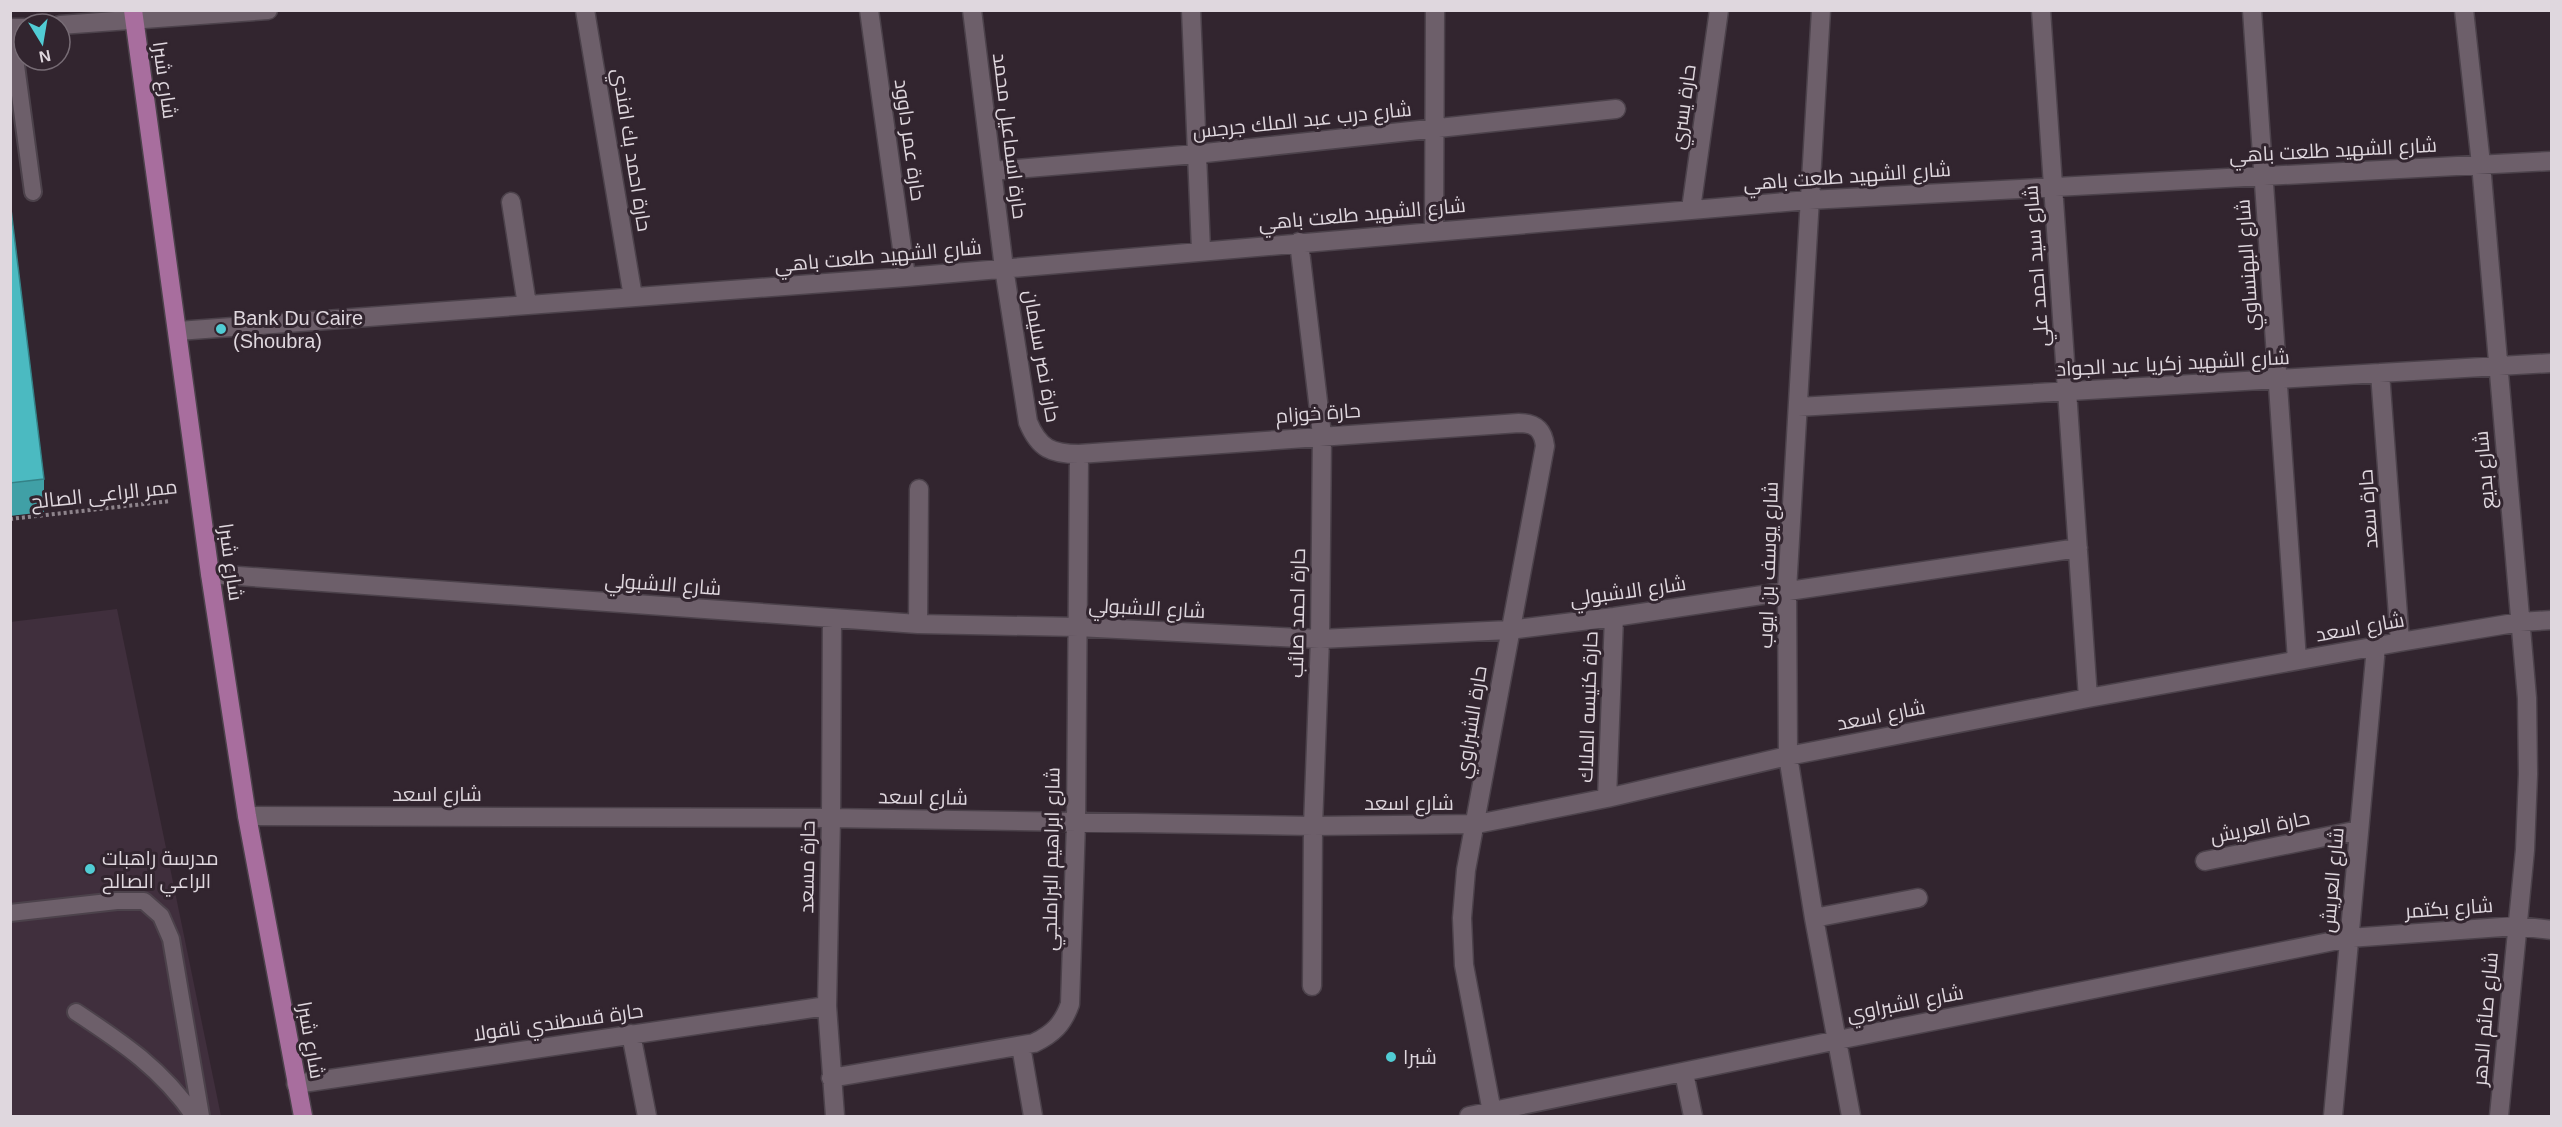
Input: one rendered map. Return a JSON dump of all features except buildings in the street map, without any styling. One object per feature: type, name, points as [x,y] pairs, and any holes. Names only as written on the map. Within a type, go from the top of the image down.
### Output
[{"type":"main road","name":"شارع شبرا","points":[[133,15],[210,573],[247,816],[303,1116]]},
{"type":"street","points":[[72,23],[133,15],[268,10]]},
{"type":"street","name":"حارة احمد بك افندي","points":[[585,10],[633,297]]},
{"type":"street","name":"حارة عمر داوود","points":[[869,10],[906,277]]},
{"type":"street","name":"حارة اسماعيل محمد","points":[[972,10],[1004,268]]},
{"type":"street","points":[[1191,10],[1201,250]]},
{"type":"street","points":[[1434,230],[1435,10]]},
{"type":"street","name":"حارة يسري","points":[[1691,209],[1719,10]]},
{"type":"street","name":"شارع يوسف بن ايوب","points":[[1821,10],[1787,590],[1788,756],[1814,918],[1851,1116]]},
{"type":"street","name":"شارع سيد احمد علي","points":[[2041,10],[2088,698]]},
{"type":"street","name":"شارع البهنساوي","points":[[2252,10],[2297,660]]},
{"type":"street","name":"شارع بديع","points":[[2464,10],[2481,164],[2527,698],[2528,774],[2525,850],[2516,926]]},
{"type":"street","name":"شارع درب عبد الملك جرجس","points":[[992,171],[1196,154],[1616,109]]},
{"type":"street","name":"شارع الشهيد طلعت باهي","points":[[178,331],[906,277],[1434,230],[1809,200],[2552,161]]},
{"type":"street","points":[[511,202],[527,305]]},
{"type":"street","name":"حارة احمد صائب","points":[[1299,242],[1322,435],[1312,986]]},
{"type":"street","name":"حارة نصر سليمان","points":[[1004,268],[1028,422],[1034,437],[1046,448],[1062,454],[1079,454]]},
{"type":"street","name":"شارع الشهيد زكريا عبد الجواد","points":[[1798,407],[2552,363]]},
{"type":"street","name":"حارة سعد","points":[[2380,373],[2400,642]]},
{"type":"street","name":"حارة خوزام","points":[[1079,454],[1322,435],[1529,423],[1539,428],[1544,437],[1545,446]]},
{"type":"street","name":"حارة الشبراوي","points":[[1492,1112],[1464,965],[1462,918],[1467,870],[1477,824],[1509,630],[1545,446]]},
{"type":"street","name":"شارع ابراهيم البراملجي","points":[[831,1078],[1021,1046],[1047,1037],[1058,1029],[1065,1017],[1070,1004],[1076,823],[1079,454]]},
{"type":"street","points":[[918,624],[919,489]]},
{"type":"street","name":"شارع الاشبولي","points":[[210,573],[832,619],[918,624],[1077,627],[1320,639],[1509,630],[1614,617],[2078,548]]},
{"type":"street","name":"حارة كنيسه الملاك","points":[[1608,798],[1614,617]]},
{"type":"street","name":"حارة مسعد","points":[[832,619],[827,1006],[835,1116]]},
{"type":"street","name":"شارع اسعد","points":[[247,816],[831,818],[1314,826],[1477,824],[1608,798],[1788,756],[2088,698],[2400,642],[2520,622],[2552,620]]},
{"type":"street","name":"شارع العريش","points":[[2333,1116],[2376,647]]},
{"type":"street","name":"حارة العريش","points":[[2205,861],[2359,830]]},
{"type":"street","points":[[1814,918],[1918,898]]},
{"type":"street","name":"شارع بكتمر","points":[[2349,938],[2516,926],[2552,930]]},
{"type":"street","name":"شارع صائم الدهر","points":[[2499,1116],[2516,926]]},
{"type":"street","name":"شارع الشبراوي","points":[[1469,1116],[2349,938]]},
{"type":"street","name":"حارة قسطندي ناقولا","points":[[296,1084],[827,1006]]},
{"type":"street","points":[[631,1034],[647,1116]]},
{"type":"street","points":[[1021,1046],[1033,1116]]},
{"type":"street","points":[[1684,1073],[1693,1116]]},
{"type":"lane","points":[[10,28],[33,192]]},
{"type":"lane","points":[[10,913],[117,901],[144,901],[161,916],[171,939],[201,1116]]},
{"type":"lane","points":[[76,1012],[138,1054],[162,1076],[194,1116]]},
{"type":"path","name":"ممر الراعى الصالح","points":[[10,519],[200,498]]},
{"type":"shaded area","name":"مدرسة راهبات الراعي الصالح","points":[[117,609],[221,1116],[11,1116],[10,622]]},
{"type":"place","name":"Bank Du Caire (Shoubra)","points":[[221,329]]},
{"type":"place","name":"مدرسة راهبات الراعي الصالح","points":[[90,869]]},
{"type":"place","name":"شبرا","points":[[1391,1057]]}]
